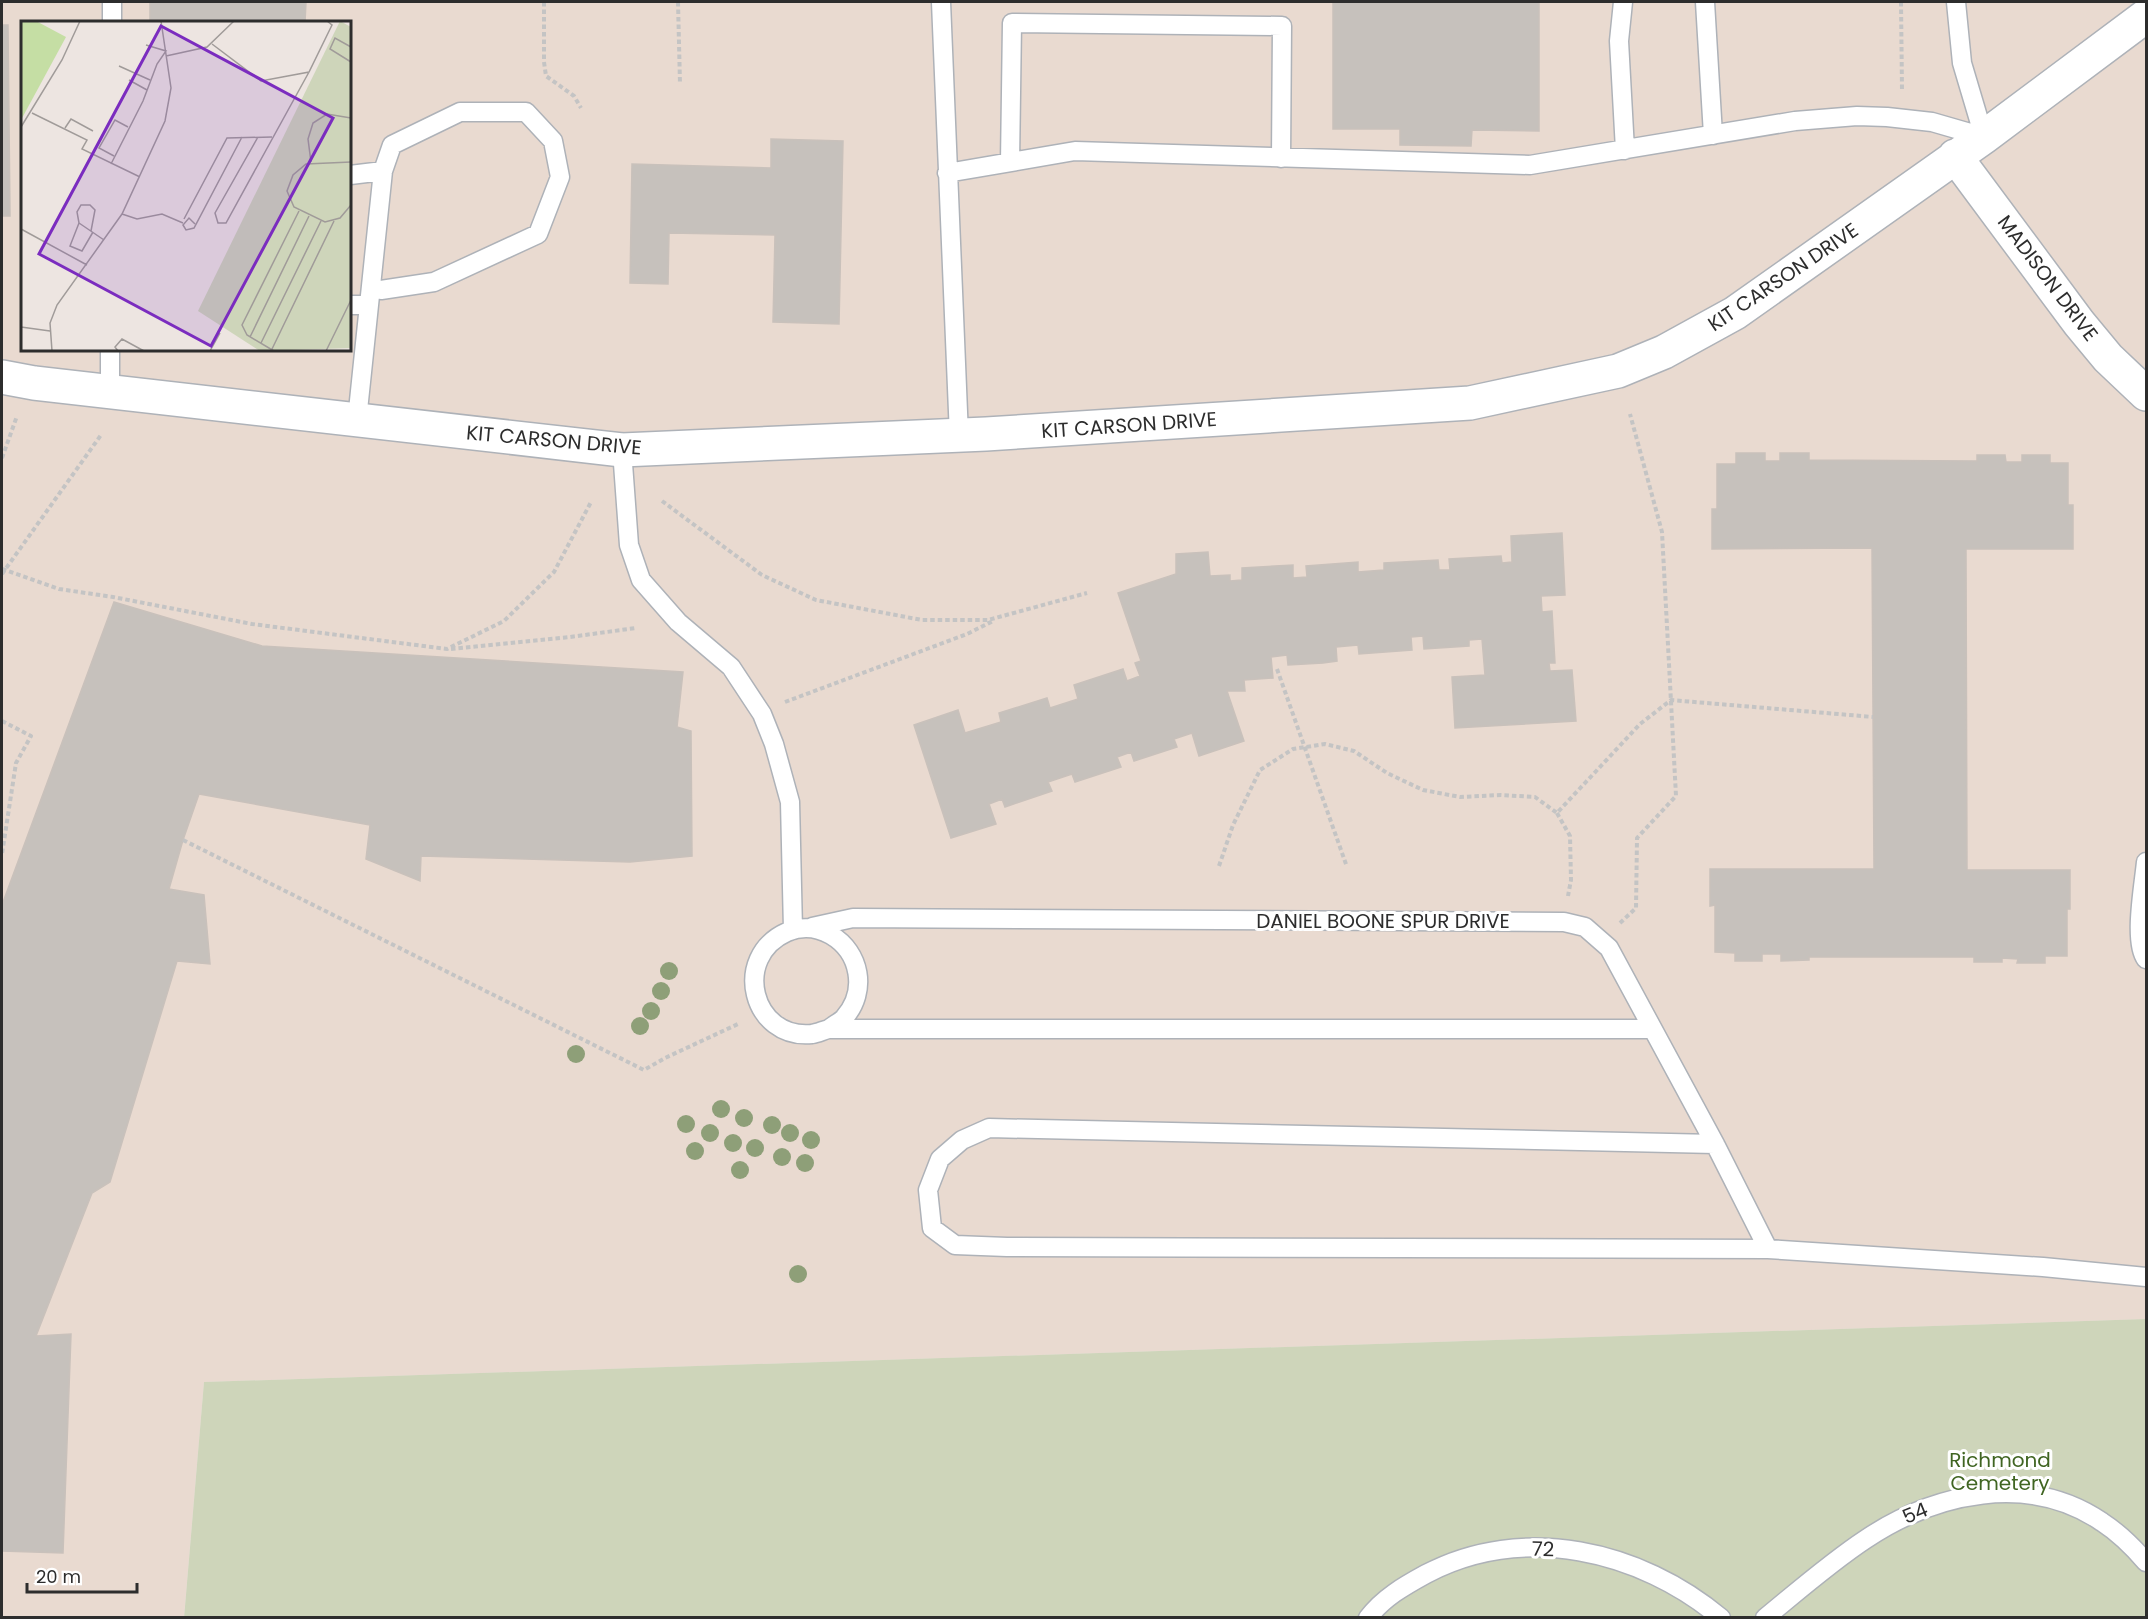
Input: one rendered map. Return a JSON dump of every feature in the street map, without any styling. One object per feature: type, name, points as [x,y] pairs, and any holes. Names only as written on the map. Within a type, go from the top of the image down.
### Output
[{"type":"street","name":"KIT CARSON DRIVE","points":[[2,377],[622,450],[958,436],[1470,403],[1618,371],[1664,351],[1736,314],[1984,136],[2146,16]]},
{"type":"street","name":"MADISON DRIVE","points":[[1955,156],[2079,323],[2108,358],[2146,394]]},
{"type":"lane","points":[[112,2],[112,21]]},
{"type":"lane","points":[[941,2],[958,436]]},
{"type":"lane","points":[[1623,2],[1619,41],[1625,150]]},
{"type":"lane","points":[[1705,2],[1713,135]]},
{"type":"lane","points":[[1956,2],[1962,63],[1984,136]]},
{"type":"lane","points":[[1010,162],[1012,23],[1282,26],[1281,158]]},
{"type":"lane","points":[[357,420],[383,171],[392,145],[460,112],[526,112],[553,141],[560,177],[538,234],[434,282],[381,290],[371,286]]},
{"type":"lane","points":[[947,173],[1075,151],[1530,165],[1795,121],[1857,116],[1932,122],[1984,136]]},
{"type":"lane","points":[[351,175],[383,171]]},
{"type":"lane","points":[[351,305],[369,305]]},
{"type":"lane","points":[[110,351],[110,391]]},
{"type":"lane","points":[[622,450],[629,545],[641,580],[678,622],[731,668],[762,714],[774,744],[789,802],[801,929]]},
{"type":"lane","points":[[2146,862],[2140,910],[2141,952],[2146,959]]},
{"type":"lane","name":"DANIEL BOONE SPUR DRIVE","points":[[801,929],[853,918],[1564,922],[1585,927],[1608,948],[1715,1144],[1768,1249]]},
{"type":"lane","points":[[830,1029],[853,1005],[858,988],[858,970],[851,954],[841,941],[826,932],[801,929],[777,936],[764,948],[756,964],[753,982],[756,999],[765,1014],[778,1026],[795,1033],[812,1034],[830,1029],[1652,1029]]},
{"type":"lane","points":[[1715,1144],[989,1128],[962,1140],[940,1159],[928,1190],[932,1228],[955,1245],[1768,1249],[2043,1267],[2146,1277]]},
{"type":"lane","name":"54","points":[[1765,1617],[1865,1539],[1907,1516],[1963,1497],[1999,1492],[2036,1494],[2069,1505],[2101,1521],[2128,1542],[2146,1562]]},
{"type":"lane","name":"72","points":[[1368,1617],[1377,1606],[1404,1587],[1467,1556],[1537,1547],[1574,1550],[1610,1558],[1644,1570],[1676,1585],[1721,1617]]},
{"type":"path","points":[[544,2],[546,76],[574,96],[581,108]]},
{"type":"path","points":[[678,2],[680,84]]},
{"type":"path","points":[[1901,2],[1902,90]]},
{"type":"path","points":[[1600,941],[1636,908],[1637,838],[1676,796],[1662,532],[1630,414]]},
{"type":"path","points":[[2,458],[18,415]]},
{"type":"path","points":[[101,435],[2,571],[59,589],[252,624],[447,649],[636,628]]},
{"type":"path","points":[[662,501],[762,575],[816,600],[922,620],[988,620],[1087,593]]},
{"type":"path","points":[[447,649],[504,621],[554,572],[591,502]]},
{"type":"path","points":[[778,705],[967,634],[1001,616]]},
{"type":"path","points":[[1277,669],[1347,867]]},
{"type":"path","points":[[1557,813],[1640,724],[1671,700],[1873,717]]},
{"type":"path","points":[[2,721],[30,736],[16,763],[2,854]]},
{"type":"path","points":[[1218,866],[1233,825],[1260,770],[1293,749],[1325,744],[1354,751],[1387,773],[1423,790],[1460,797],[1501,795],[1535,797],[1557,813],[1570,836],[1571,880],[1564,922]]},
{"type":"path","points":[[183,840],[644,1070],[738,1024]]},
{"type":"shaded area","points":[[2,2],[2146,2],[2146,1319],[204,1382],[184,1617],[2,1618]]},
{"type":"green space","name":"Richmond Cemetery","points":[[2146,1319],[2146,1617],[184,1618],[204,1382]]},
{"type":"building","points":[[150,2],[306,2],[305,21],[150,21]]},
{"type":"building","points":[[1333,2],[1539,2],[1539,131],[1472,130],[1471,146],[1400,145],[1400,129],[1333,129]]},
{"type":"building","points":[[2,25],[8,25],[10,216],[2,216]]},
{"type":"building","points":[[771,139],[843,141],[839,324],[773,322],[775,235],[669,233],[668,284],[630,283],[632,164],[771,168]]},
{"type":"building","points":[[1736,453],[1765,453],[1765,461],[1780,461],[1780,453],[1809,453],[1809,460],[1977,461],[1977,455],[2005,455],[2006,462],[2022,462],[2022,455],[2050,455],[2050,463],[2068,463],[2068,505],[2073,505],[2073,549],[1966,549],[1967,870],[2070,870],[2067,956],[2045,956],[2045,963],[2017,963],[2018,959],[2002,958],[2002,962],[1974,962],[1974,957],[1809,957],[1809,960],[1781,961],[1781,954],[1762,954],[1762,961],[1735,961],[1735,953],[1715,952],[1715,905],[1710,906],[1710,869],[1874,869],[1872,548],[1712,549],[1712,509],[1717,509],[1717,464],[1736,464]]},
{"type":"building","points":[[1562,533],[1565,595],[1541,596],[1542,612],[1552,611],[1555,663],[1549,663],[1550,671],[1572,670],[1576,721],[1455,728],[1452,677],[1485,675],[1482,639],[1469,640],[1469,646],[1424,649],[1423,636],[1411,637],[1412,650],[1359,654],[1358,645],[1336,647],[1337,661],[1323,663],[1288,665],[1287,655],[1271,657],[1273,678],[1244,680],[1245,691],[1227,691],[1244,741],[1199,756],[1192,733],[1174,739],[1177,747],[1134,761],[1131,752],[1117,757],[1121,767],[1075,782],[1072,774],[1048,782],[1052,791],[1005,807],[1002,799],[989,804],[996,824],[951,838],[914,725],[958,710],[965,733],[1001,722],[999,713],[1047,698],[1050,708],[1078,699],[1074,685],[1123,669],[1127,681],[1140,676],[1135,663],[1141,661],[1118,593],[1176,574],[1176,554],[1208,552],[1210,576],[1230,575],[1230,581],[1242,580],[1242,568],[1293,565],[1293,578],[1307,577],[1306,566],[1358,562],[1358,572],[1384,570],[1384,563],[1438,560],[1439,570],[1450,570],[1449,559],[1501,556],[1502,563],[1512,562],[1511,536]]},
{"type":"building","points":[[114,602],[262,646],[683,672],[677,727],[691,731],[692,856],[630,862],[421,856],[420,881],[366,859],[370,825],[199,794],[169,889],[204,895],[210,964],[177,961],[110,1182],[92,1193],[36,1336],[71,1334],[63,1553],[2,1551],[2,905]]}]
